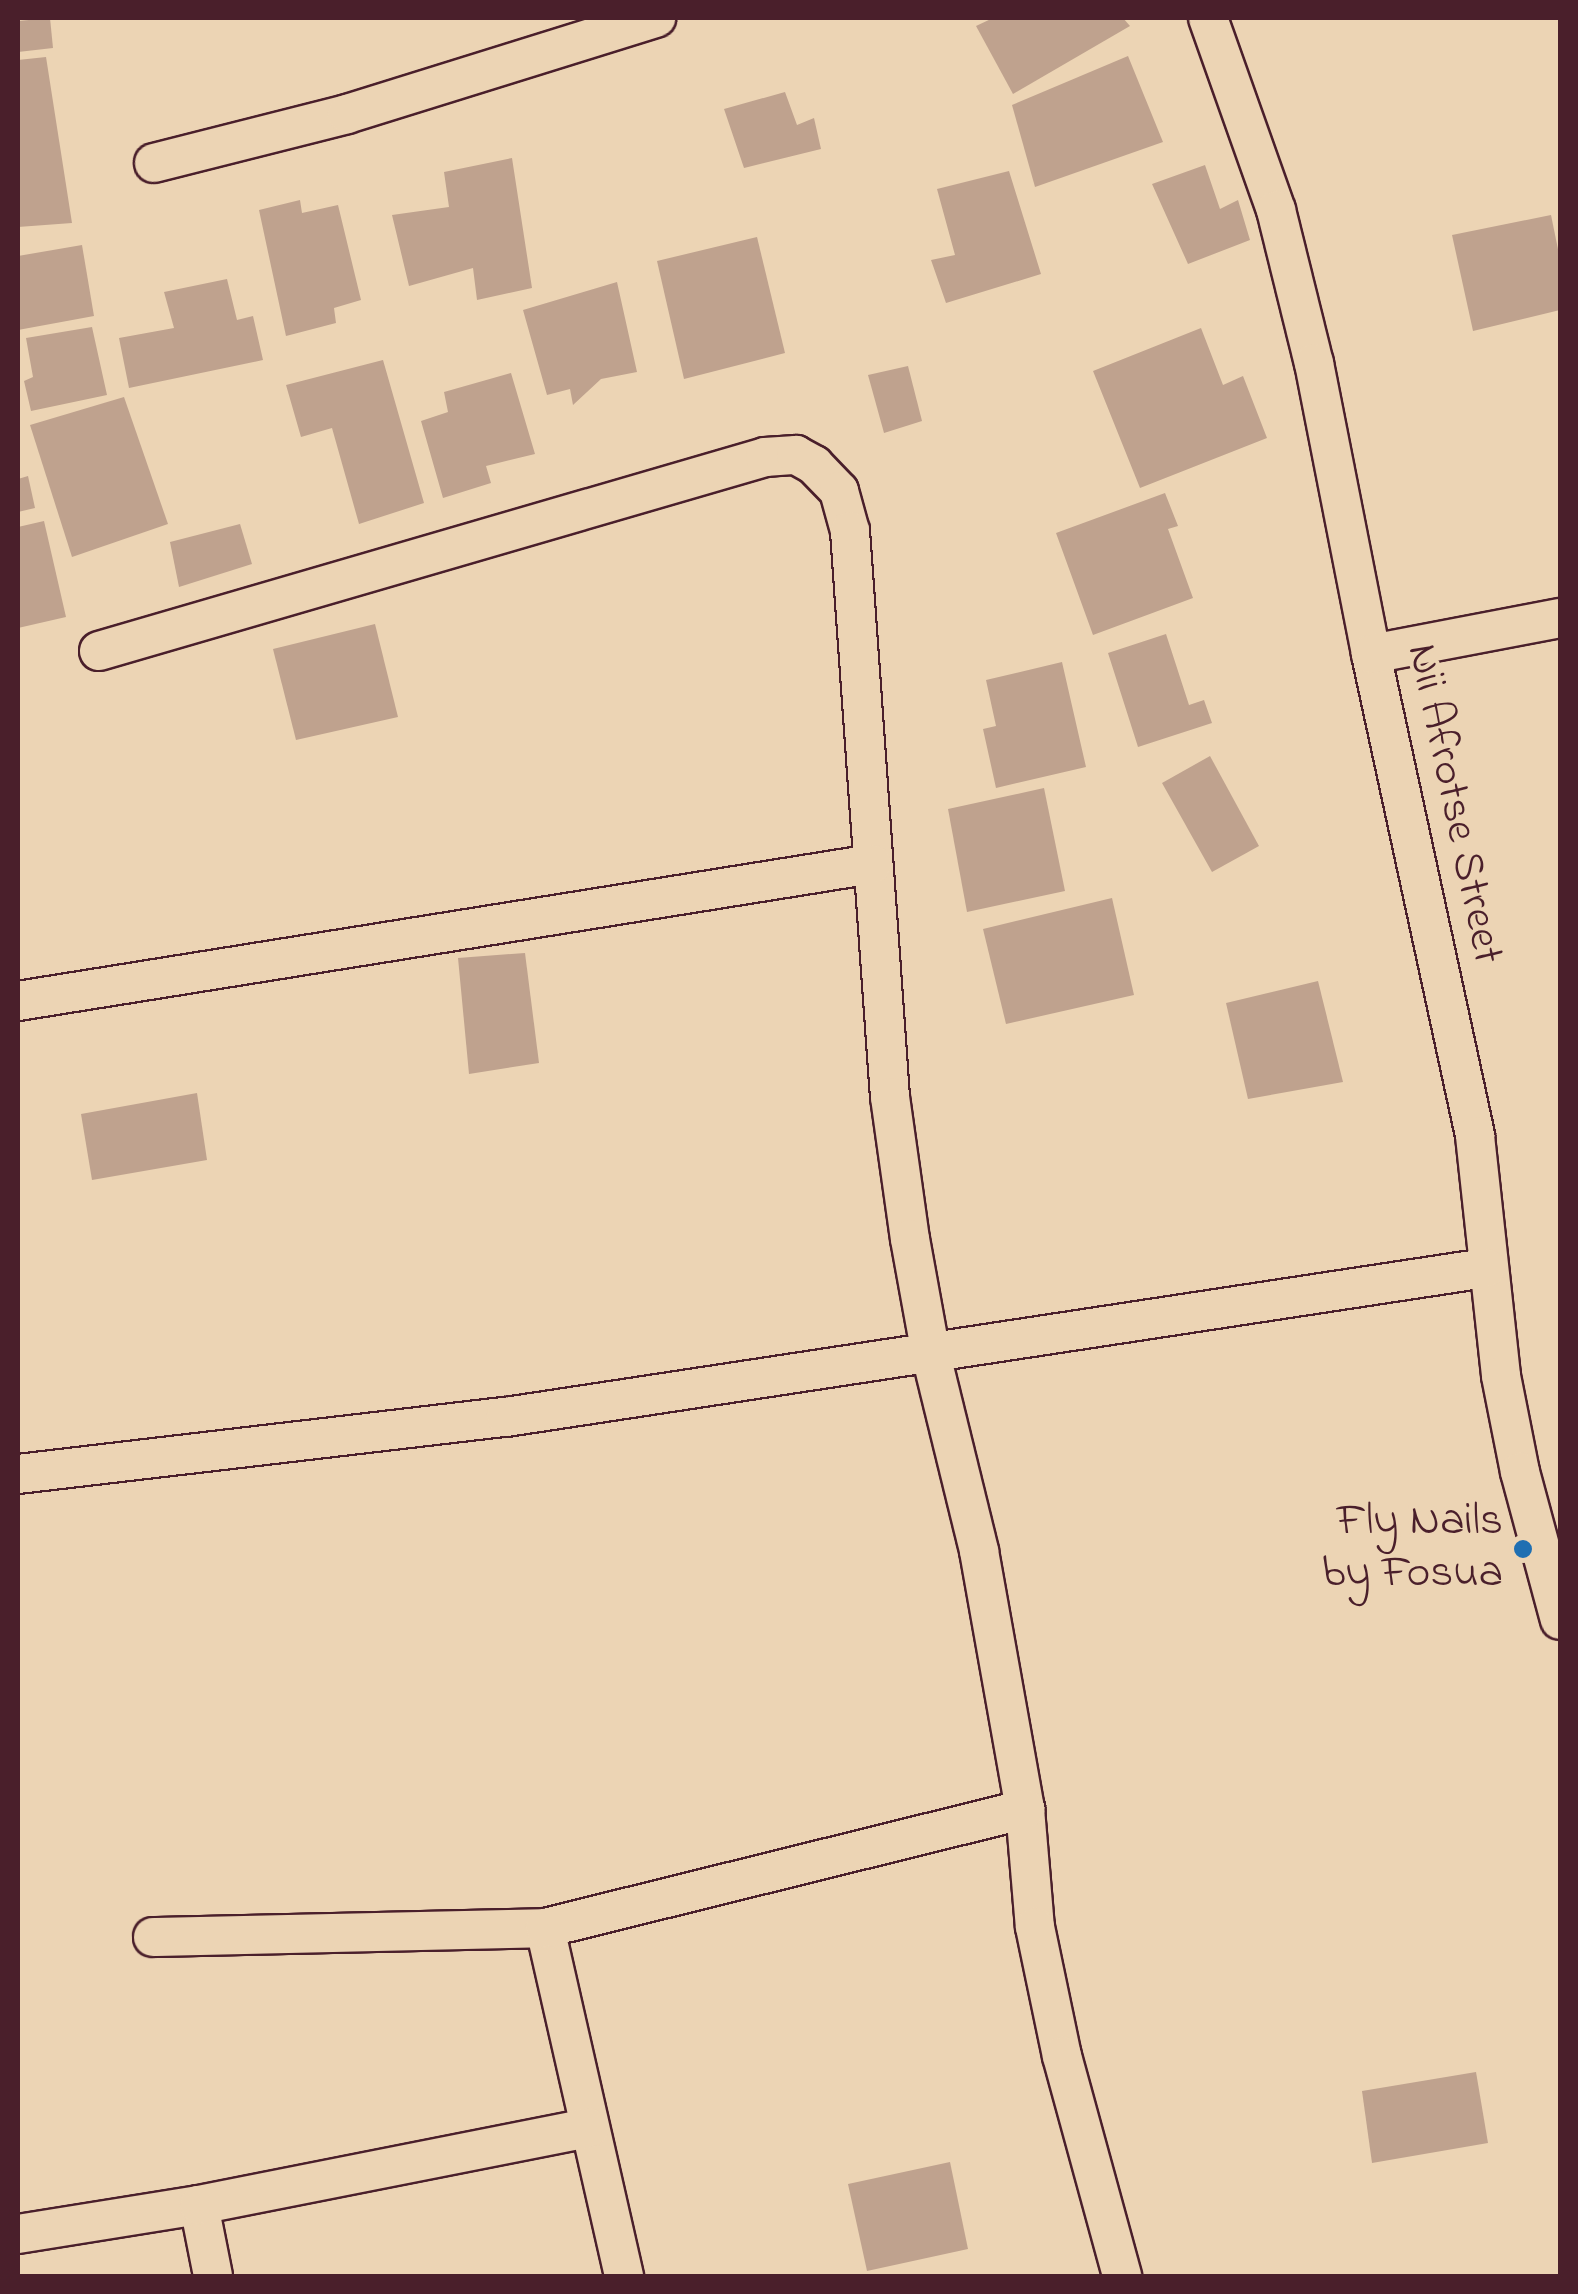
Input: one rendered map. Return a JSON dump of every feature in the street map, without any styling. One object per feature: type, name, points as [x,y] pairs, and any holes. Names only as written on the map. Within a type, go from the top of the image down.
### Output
[{"type":"street","points":[[154,163],[348,114],[655,18]]},
{"type":"street","name":"Nii Afrotse Street","points":[[1208,18],[1276,210],[1314,363],[1370,654],[1475,1136],[1486,1268],[1520,1472],[1560,1620]]},
{"type":"street","points":[[99,651],[765,457],[796,456],[814,465],[839,491],[850,531],[890,1097],[931,1355],[979,1551],[1025,1809],[1036,1927],[1050,2001],[1122,2276]]},
{"type":"street","points":[[1370,654],[1560,618]]},
{"type":"street","points":[[18,1001],[872,864]]},
{"type":"street","points":[[18,1474],[506,1418],[1486,1268]]},
{"type":"street","points":[[153,1937],[546,1928],[1025,1809]]},
{"type":"street","points":[[546,1928],[624,2276]]},
{"type":"street","points":[[18,2234],[200,2205],[588,2128]]},
{"type":"street","points":[[200,2205],[213,2276]]},
{"type":"building","points":[[50,18],[53,48],[18,52],[18,21]]},
{"type":"building","points":[[993,18],[1123,18],[1130,26],[1013,94],[976,26]]},
{"type":"building","points":[[1128,56],[1163,142],[1035,187],[1012,105]]},
{"type":"building","points":[[46,57],[72,223],[18,227],[18,60]]},
{"type":"building","points":[[785,92],[797,125],[814,118],[821,149],[744,168],[724,109]]},
{"type":"building","points":[[512,158],[532,288],[477,300],[473,268],[409,286],[392,215],[449,207],[444,172]]},
{"type":"building","points":[[1205,165],[1220,209],[1238,200],[1250,240],[1188,264],[1152,184]]},
{"type":"building","points":[[1009,171],[1041,274],[946,303],[931,260],[955,255],[937,189]]},
{"type":"building","points":[[300,200],[302,213],[338,205],[361,300],[334,308],[336,323],[286,336],[259,210]]},
{"type":"building","points":[[1551,215],[1560,259],[1560,310],[1473,331],[1452,235]]},
{"type":"building","points":[[757,237],[785,353],[684,379],[657,261]]},
{"type":"building","points":[[82,245],[94,316],[18,330],[18,256]]},
{"type":"building","points":[[227,279],[237,320],[253,316],[263,360],[129,388],[119,338],[174,328],[164,292]]},
{"type":"building","points":[[617,282],[637,372],[601,379],[573,405],[570,389],[547,395],[523,310]]},
{"type":"building","points":[[92,327],[107,395],[31,411],[24,381],[33,377],[26,338]]},
{"type":"building","points":[[1201,328],[1223,385],[1243,376],[1267,438],[1140,488],[1093,371]]},
{"type":"building","points":[[383,360],[424,503],[359,524],[332,428],[301,437],[286,385]]},
{"type":"building","points":[[908,366],[922,421],[884,433],[868,375]]},
{"type":"building","points":[[511,373],[535,454],[486,466],[491,483],[443,498],[421,421],[448,412],[444,392]]},
{"type":"building","points":[[124,397],[168,524],[72,557],[30,425]]},
{"type":"building","points":[[28,476],[35,508],[18,512],[18,479]]},
{"type":"building","points":[[1165,493],[1178,526],[1168,529],[1193,598],[1093,635],[1056,533]]},
{"type":"building","points":[[44,521],[66,617],[18,628],[18,527]]},
{"type":"building","points":[[240,524],[252,564],[179,587],[170,542]]},
{"type":"building","points":[[375,624],[398,717],[296,740],[273,649]]},
{"type":"building","points":[[1166,634],[1189,705],[1204,700],[1212,723],[1138,747],[1108,653]]},
{"type":"building","points":[[1062,662],[1086,767],[996,788],[983,729],[996,726],[986,680]]},
{"type":"building","points":[[1210,756],[1259,846],[1212,872],[1162,783]]},
{"type":"building","points":[[1044,788],[1065,891],[967,912],[948,809]]},
{"type":"building","points":[[1112,898],[1134,995],[1006,1024],[983,929]]},
{"type":"building","points":[[525,953],[539,1063],[469,1074],[458,958]]},
{"type":"building","points":[[1318,981],[1343,1082],[1248,1099],[1226,1003]]},
{"type":"building","points":[[197,1093],[207,1160],[92,1180],[81,1114]]},
{"type":"building","points":[[1476,2072],[1488,2143],[1372,2163],[1362,2091]]},
{"type":"building","points":[[950,2162],[968,2249],[867,2271],[848,2184]]},
{"type":"place","name":"Fly Nails by Fosua","points":[[1523,1549]]}]
